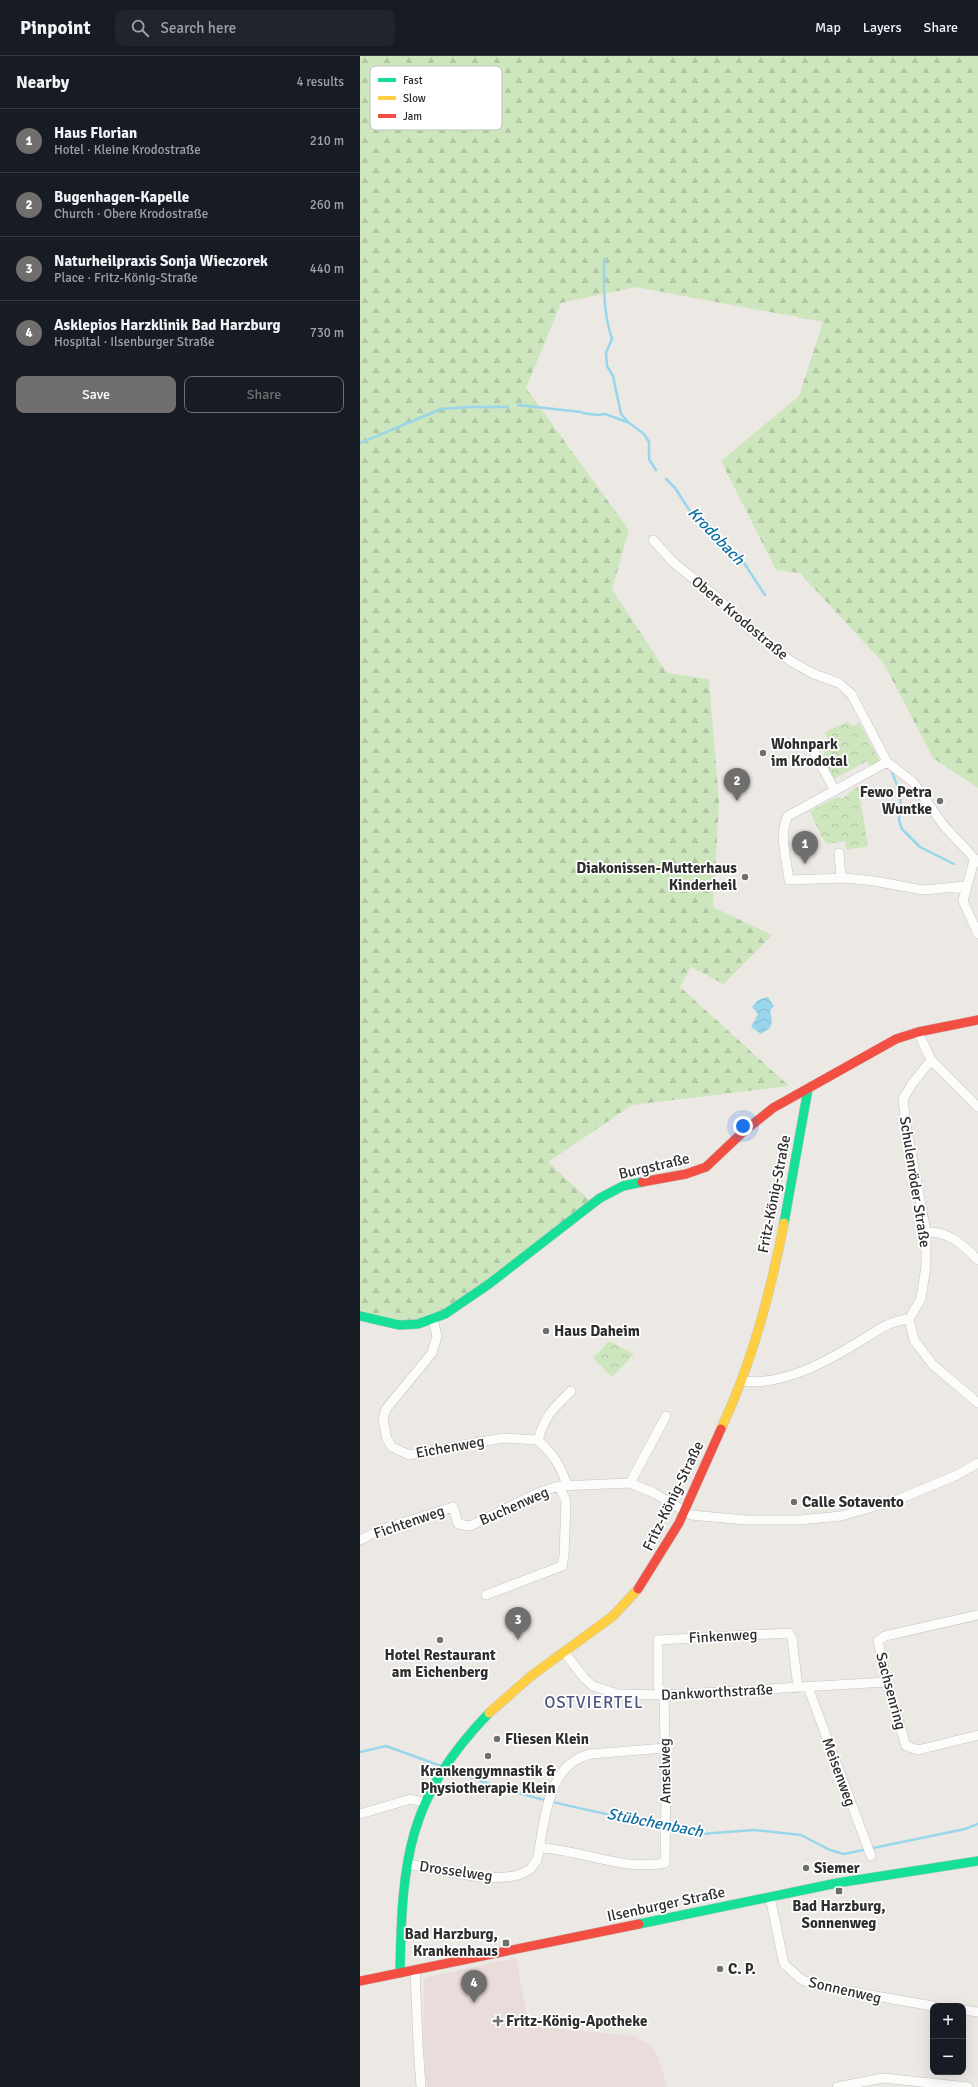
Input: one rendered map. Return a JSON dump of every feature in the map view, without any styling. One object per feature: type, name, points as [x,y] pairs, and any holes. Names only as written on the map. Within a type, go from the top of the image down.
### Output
[{"type":"street","name":"Obere Krodostraße","points":[[653,540],[674,563],[715,596],[749,629],[792,662],[814,674],[839,683],[852,695],[887,762],[913,782],[944,826],[976,861]]},
{"type":"street","points":[[812,748],[835,791]]},
{"type":"street","points":[[887,762],[788,816],[783,825],[782,833],[789,880],[841,878],[874,881],[923,890],[966,886]]},
{"type":"street","points":[[839,854],[841,878]]},
{"type":"street","points":[[976,861],[966,886],[963,901],[978,934]]},
{"type":"street","name":"Burgstraße","points":[[360,1316],[398,1325],[418,1324],[445,1314],[489,1284],[600,1198],[623,1186],[686,1174],[706,1167],[742,1132],[773,1108],[896,1039],[918,1032],[978,1020]]},
{"type":"street","points":[[918,1032],[931,1060],[978,1107]]},
{"type":"street","name":"Schulenröder Straße","points":[[909,1319],[921,1300],[926,1266],[926,1232],[906,1125],[903,1099],[912,1084],[931,1060]]},
{"type":"street","name":"Fritz-König-Straße","points":[[400,1973],[403,1899],[407,1864],[414,1831],[425,1803],[444,1767],[477,1726],[504,1698],[614,1615],[633,1595],[669,1542],[685,1511],[751,1357],[782,1234],[808,1088]]},
{"type":"street","points":[[926,1232],[947,1234],[960,1243],[978,1260]]},
{"type":"street","name":"Eichenweg","points":[[433,1319],[437,1336],[432,1353],[386,1409],[383,1419],[384,1429],[387,1439],[392,1447],[409,1455],[503,1438],[538,1440]]},
{"type":"street","points":[[742,1381],[756,1383],[774,1380],[804,1370],[841,1353],[895,1320],[909,1319],[914,1340],[933,1365],[978,1404]]},
{"type":"street","points":[[563,1486],[561,1467],[553,1455],[538,1440],[544,1420],[549,1412],[571,1391]]},
{"type":"street","points":[[630,1483],[666,1416]]},
{"type":"street","name":"Buchenweg","points":[[470,1526],[540,1492],[563,1486],[630,1483],[654,1493],[691,1515],[745,1520],[800,1520],[840,1516],[897,1500],[957,1475],[978,1464]]},
{"type":"street","name":"Buchenweg","points":[[486,1595],[562,1566],[564,1556],[566,1501],[563,1486]]},
{"type":"street","name":"Fichtenweg","points":[[360,1540],[380,1530],[452,1507],[458,1524],[470,1526]]},
{"type":"street","name":"Sachsenring","points":[[978,1615],[882,1638],[878,1641],[887,1682],[905,1743],[909,1748],[918,1750],[978,1735]]},
{"type":"street","name":"Finkenweg","points":[[664,1695],[658,1686],[658,1640],[784,1632],[789,1633],[792,1638],[798,1688]]},
{"type":"street","name":"Dankworthstraße","points":[[564,1652],[584,1678],[598,1688],[618,1694],[664,1695],[887,1682]]},
{"type":"street","name":"Meisenweg","points":[[808,1687],[869,1851]]},
{"type":"street","name":"Amselweg","points":[[540,1848],[561,1849],[619,1864],[646,1866],[665,1863],[666,1826],[664,1695]]},
{"type":"street","name":"Drosselweg","points":[[407,1864],[490,1878],[508,1878],[530,1869],[537,1860],[549,1802],[562,1773],[569,1765],[580,1756],[665,1748]]},
{"type":"street","points":[[360,1814],[411,1799],[425,1803]]},
{"type":"street","name":"Ilsenburger Straße","points":[[360,1981],[876,1876],[978,1861]]},
{"type":"street","name":"Sonnenweg","points":[[770,1897],[784,1964],[802,1980],[824,1987],[930,2005]]},
{"type":"street","points":[[415,1970],[421,2087]]},
{"type":"street","points":[[966,2010],[978,2012]]},
{"type":"street","points":[[837,2087],[883,2078],[968,2087]]},
{"type":"shaded area","points":[[516,1958],[529,2026],[634,2036],[648,2044],[657,2054],[667,2087],[427,2087],[423,2049],[424,1980],[428,1977]]},
{"type":"green space","points":[[360,56],[978,56],[978,788],[933,758],[884,664],[800,573],[776,570],[721,461],[799,396],[823,322],[636,287],[561,303],[526,388],[629,530],[612,589],[667,673],[709,679],[719,802],[713,907],[772,935],[724,984],[691,967],[680,987],[789,1086],[632,1105],[548,1162],[590,1201],[450,1308],[423,1319],[399,1321],[360,1312]]},
{"type":"green space","points":[[847,722],[853,726],[859,722],[881,763],[871,768],[867,761],[834,779],[821,758],[825,752],[822,745],[828,740],[825,732]]},
{"type":"green space","points":[[858,786],[868,846],[846,850],[845,841],[827,844],[821,836],[810,811],[837,797],[842,799]]},
{"type":"green space","points":[[609,1341],[634,1354],[612,1377],[593,1358]]},
{"type":"water","points":[[768,997],[774,1006],[770,1011],[772,1020],[770,1028],[761,1034],[751,1027],[758,1014],[752,1007],[758,1000]]},
{"type":"waterway","name":"Krodobach","points":[[604,259],[604,289],[607,319],[612,339],[606,353],[607,366],[613,376],[621,414],[628,422],[644,434],[649,442],[649,459],[656,470]]},
{"type":"waterway","points":[[518,405],[581,412]]},
{"type":"waterway","points":[[360,443],[441,409],[508,407]]},
{"type":"waterway","points":[[583,413],[597,415],[605,414],[627,422]]},
{"type":"waterway","name":"Krodobach","points":[[666,479],[675,488],[696,520],[744,563],[765,595]]},
{"type":"waterway","name":"Krodobach","points":[[892,772],[901,796],[899,820],[902,829],[920,847],[954,864]]},
{"type":"waterway","name":"Stübchenbach","points":[[360,1752],[386,1746],[441,1766]]},
{"type":"waterway","name":"Stübchenbach","points":[[448,1768],[527,1795],[581,1809],[663,1826]]},
{"type":"waterway","name":"Stübchenbach","points":[[667,1827],[700,1834],[754,1830],[801,1835],[830,1850],[844,1854],[965,1829],[978,1824]]},
{"type":"traffic: fast","points":[[784,1223],[808,1089]]},
{"type":"traffic: fast","points":[[360,1316],[399,1325],[418,1324],[445,1314],[489,1284],[600,1198],[623,1186],[642,1182]]},
{"type":"traffic: fast","points":[[400,1973],[403,1897],[407,1863],[414,1832],[425,1803],[441,1774],[462,1744],[489,1713]]},
{"type":"traffic: fast","points":[[639,1924],[837,1883],[978,1861]]},
{"type":"traffic: slow","points":[[721,1429],[742,1379],[759,1328],[773,1276],[784,1223]]},
{"type":"traffic: slow","points":[[489,1713],[531,1676],[613,1616],[638,1589]]},
{"type":"traffic: jam","points":[[642,1182],[686,1174],[706,1167],[743,1132],[773,1108],[896,1039],[918,1032],[978,1020]]},
{"type":"traffic: jam","points":[[638,1589],[679,1523],[721,1429]]},
{"type":"traffic: jam","points":[[360,1981],[639,1924]]},
{"type":"place","name":"Wohnpark im Krodotal","points":[[763,753]]},
{"type":"place","name":"Bugenhagen-Kapelle","points":[[737,801]]},
{"type":"place","name":"Fewo Petra Wuntke","points":[[940,801]]},
{"type":"place","name":"Haus Florian","points":[[805,864]]},
{"type":"place","name":"Diakonissen-Mutterhaus Kinderheil","points":[[745,877]]},
{"type":"place","name":"Haus Daheim","points":[[546,1331]]},
{"type":"place","name":"Calle Sotavento","points":[[794,1502]]},
{"type":"place","name":"Hotel Restaurant am Eichenberg","points":[[440,1640]]},
{"type":"place","name":"Naturheilpraxis Sonja Wieczorek","points":[[518,1640]]},
{"type":"place","name":"Fliesen Klein","points":[[497,1739]]},
{"type":"place","name":"Krankengymnastik & Physiotherapie Klein","points":[[488,1756]]},
{"type":"place","name":"Siemer","points":[[806,1868]]},
{"type":"place","name":"Bad Harzburg, Sonnenweg","points":[[839,1891]]},
{"type":"place","name":"Bad Harzburg, Krankenhaus","points":[[506,1943]]},
{"type":"place","name":"C. P.","points":[[720,1969]]},
{"type":"place","name":"Asklepios Harzklinik Bad Harzburg","points":[[474,2003]]},
{"type":"place","name":"Fritz-König-Apotheke","points":[[498,2021]]},
{"type":"district","name":"OSTVIERTEL","points":[[594,1702]]}]
